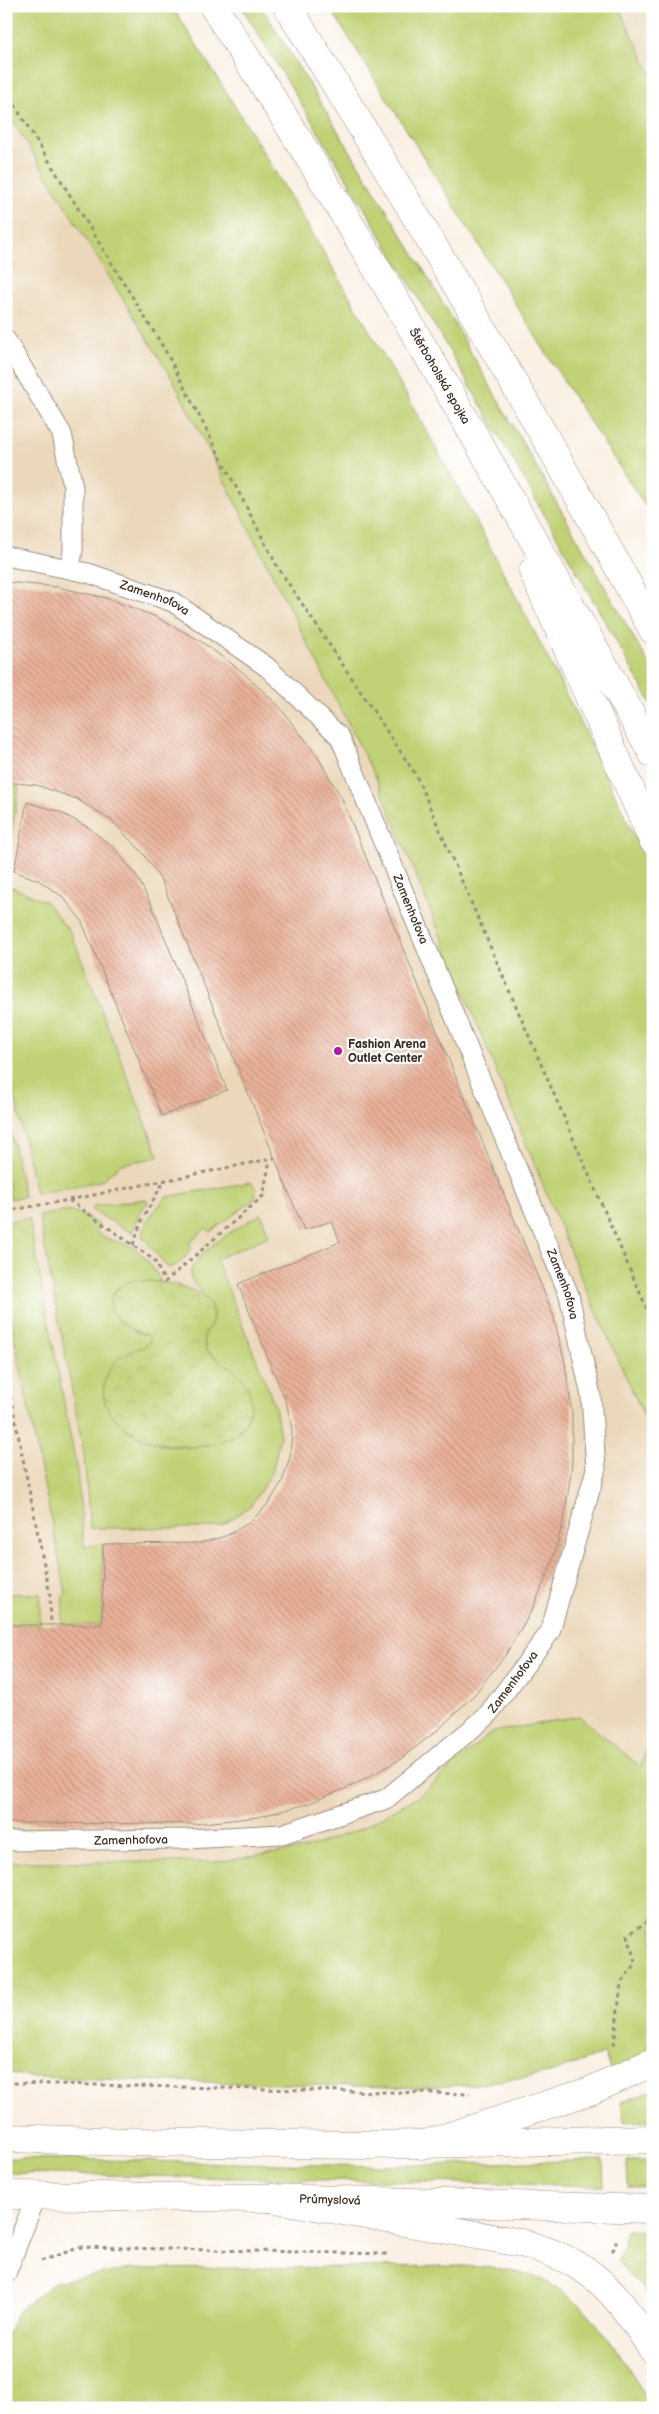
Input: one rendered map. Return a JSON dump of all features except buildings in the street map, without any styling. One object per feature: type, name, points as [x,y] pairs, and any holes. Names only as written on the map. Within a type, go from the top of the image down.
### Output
[{"type":"main road","name":"Štěrboholská spojka","points":[[213,6],[261,80],[467,424],[653,754]]},
{"type":"main road","points":[[287,6],[484,330],[568,474],[653,630]]},
{"type":"main road","points":[[467,424],[653,840]]},
{"type":"main road","points":[[422,2145],[597,2088],[653,2062]]},
{"type":"main road","points":[[6,2138],[133,2142],[422,2145],[653,2139]]},
{"type":"main road","name":"Průmyslová","points":[[6,2195],[270,2198],[653,2209]]},
{"type":"main road","points":[[270,2198],[521,2243],[560,2255],[593,2274],[611,2290],[627,2310],[653,2350]]},
{"type":"lane","points":[[6,340],[62,434],[73,487],[73,550],[70,568]]},
{"type":"lane","name":"Zamenhofova","points":[[6,556],[70,568],[174,602],[267,667],[340,737],[569,1295],[591,1396],[596,1469],[550,1632],[486,1717],[386,1799],[282,1834],[188,1839],[6,1841]]},
{"type":"lane","points":[[6,2274],[37,2194]]},
{"type":"path","points":[[6,91],[165,350],[277,566],[416,775],[653,1323]]},
{"type":"path","points":[[6,1211],[273,1159],[263,1196],[165,1282],[154,1260],[69,1200]]},
{"type":"path","points":[[133,1246],[142,1220],[165,1181]]},
{"type":"path","points":[[6,1373],[50,1595],[51,1625]]},
{"type":"path","points":[[614,2048],[621,1983],[635,1963],[628,1935],[653,1917]]},
{"type":"path","points":[[6,2081],[12,2083],[477,2094]]},
{"type":"path","points":[[38,2262],[81,2247],[390,2254]]},
{"type":"path","points":[[643,2376],[653,2391]]},
{"type":"shaded area","points":[[618,6],[653,6],[653,77]]},
{"type":"shaded area","points":[[6,110],[173,380],[376,778],[582,1280],[653,1436],[653,1727],[615,1859],[6,1862]]},
{"type":"green space","points":[[6,6],[172,6],[301,214],[424,426],[539,641],[646,861],[653,878],[653,1436],[582,1280],[376,778],[173,380],[6,110]]},
{"type":"green space","points":[[241,6],[261,6],[429,279],[653,671],[653,707],[451,354]]},
{"type":"green space","points":[[329,6],[618,6],[653,77],[653,518],[573,396]]},
{"type":"green space","points":[[6,785],[19,787],[6,868]]},
{"type":"green space","points":[[6,884],[46,902],[71,933],[159,1157],[121,1164],[101,1181],[36,1194],[6,1054]]},
{"type":"green space","points":[[6,1108],[24,1196],[11,1199],[6,1176]]},
{"type":"green space","points":[[251,1182],[256,1188],[255,1199],[210,1232],[206,1228],[189,1244],[192,1247],[185,1258],[176,1265],[168,1268],[142,1236],[147,1220],[166,1197]]},
{"type":"green space","points":[[146,1199],[148,1202],[139,1213],[132,1233],[93,1211],[94,1206]]},
{"type":"green space","points":[[67,1211],[82,1215],[99,1225],[96,1232],[104,1237],[132,1246],[151,1265],[161,1282],[142,1281],[131,1283],[115,1290],[116,1318],[136,1332],[149,1336],[150,1342],[123,1358],[114,1366],[104,1383],[104,1395],[107,1406],[113,1416],[133,1433],[155,1443],[176,1447],[201,1446],[224,1440],[234,1435],[243,1426],[251,1411],[233,1370],[206,1350],[204,1339],[213,1314],[210,1304],[193,1283],[191,1270],[197,1260],[217,1242],[261,1214],[269,1236],[216,1259],[275,1406],[280,1437],[272,1473],[251,1505],[223,1525],[209,1528],[90,1528],[84,1454],[39,1216]]},
{"type":"green space","points":[[29,1218],[77,1471],[84,1547],[103,1544],[102,1625],[62,1625],[63,1596],[66,1593],[6,1297],[6,1222]]},
{"type":"green space","points":[[134,1280],[180,1286],[202,1295],[209,1303],[213,1317],[204,1339],[206,1350],[238,1374],[248,1387],[251,1397],[248,1417],[232,1436],[207,1445],[178,1446],[149,1440],[124,1427],[108,1408],[104,1386],[117,1360],[150,1342],[149,1336],[129,1328],[118,1320],[113,1314],[111,1307],[111,1301],[117,1290],[127,1282]]},
{"type":"green space","points":[[6,1594],[40,1594],[40,1625],[6,1625]]},
{"type":"green space","points":[[579,1716],[641,1767],[653,1727],[653,2048],[611,2071],[604,2053],[550,2073],[478,2084],[422,2088],[28,2077],[6,2072],[6,1862],[217,1862],[304,1849],[360,1829],[419,1796],[487,1736],[494,1732]]},
{"type":"green space","points":[[653,2091],[653,2121],[624,2122],[621,2102]]},
{"type":"green space","points":[[6,2158],[377,2166],[603,2160],[604,2186],[6,2173]]},
{"type":"green space","points":[[627,2160],[653,2160],[653,2187],[628,2187]]},
{"type":"green space","points":[[626,2230],[653,2231],[653,2300],[617,2261],[624,2247]]},
{"type":"green space","points":[[462,2266],[519,2272],[542,2280],[563,2292],[598,2326],[627,2366],[653,2408],[6,2408],[6,2336],[18,2311],[55,2282],[131,2269]]},
{"type":"place","name":"Fashion Arena Outlet Center","points":[[338,1051]]}]
